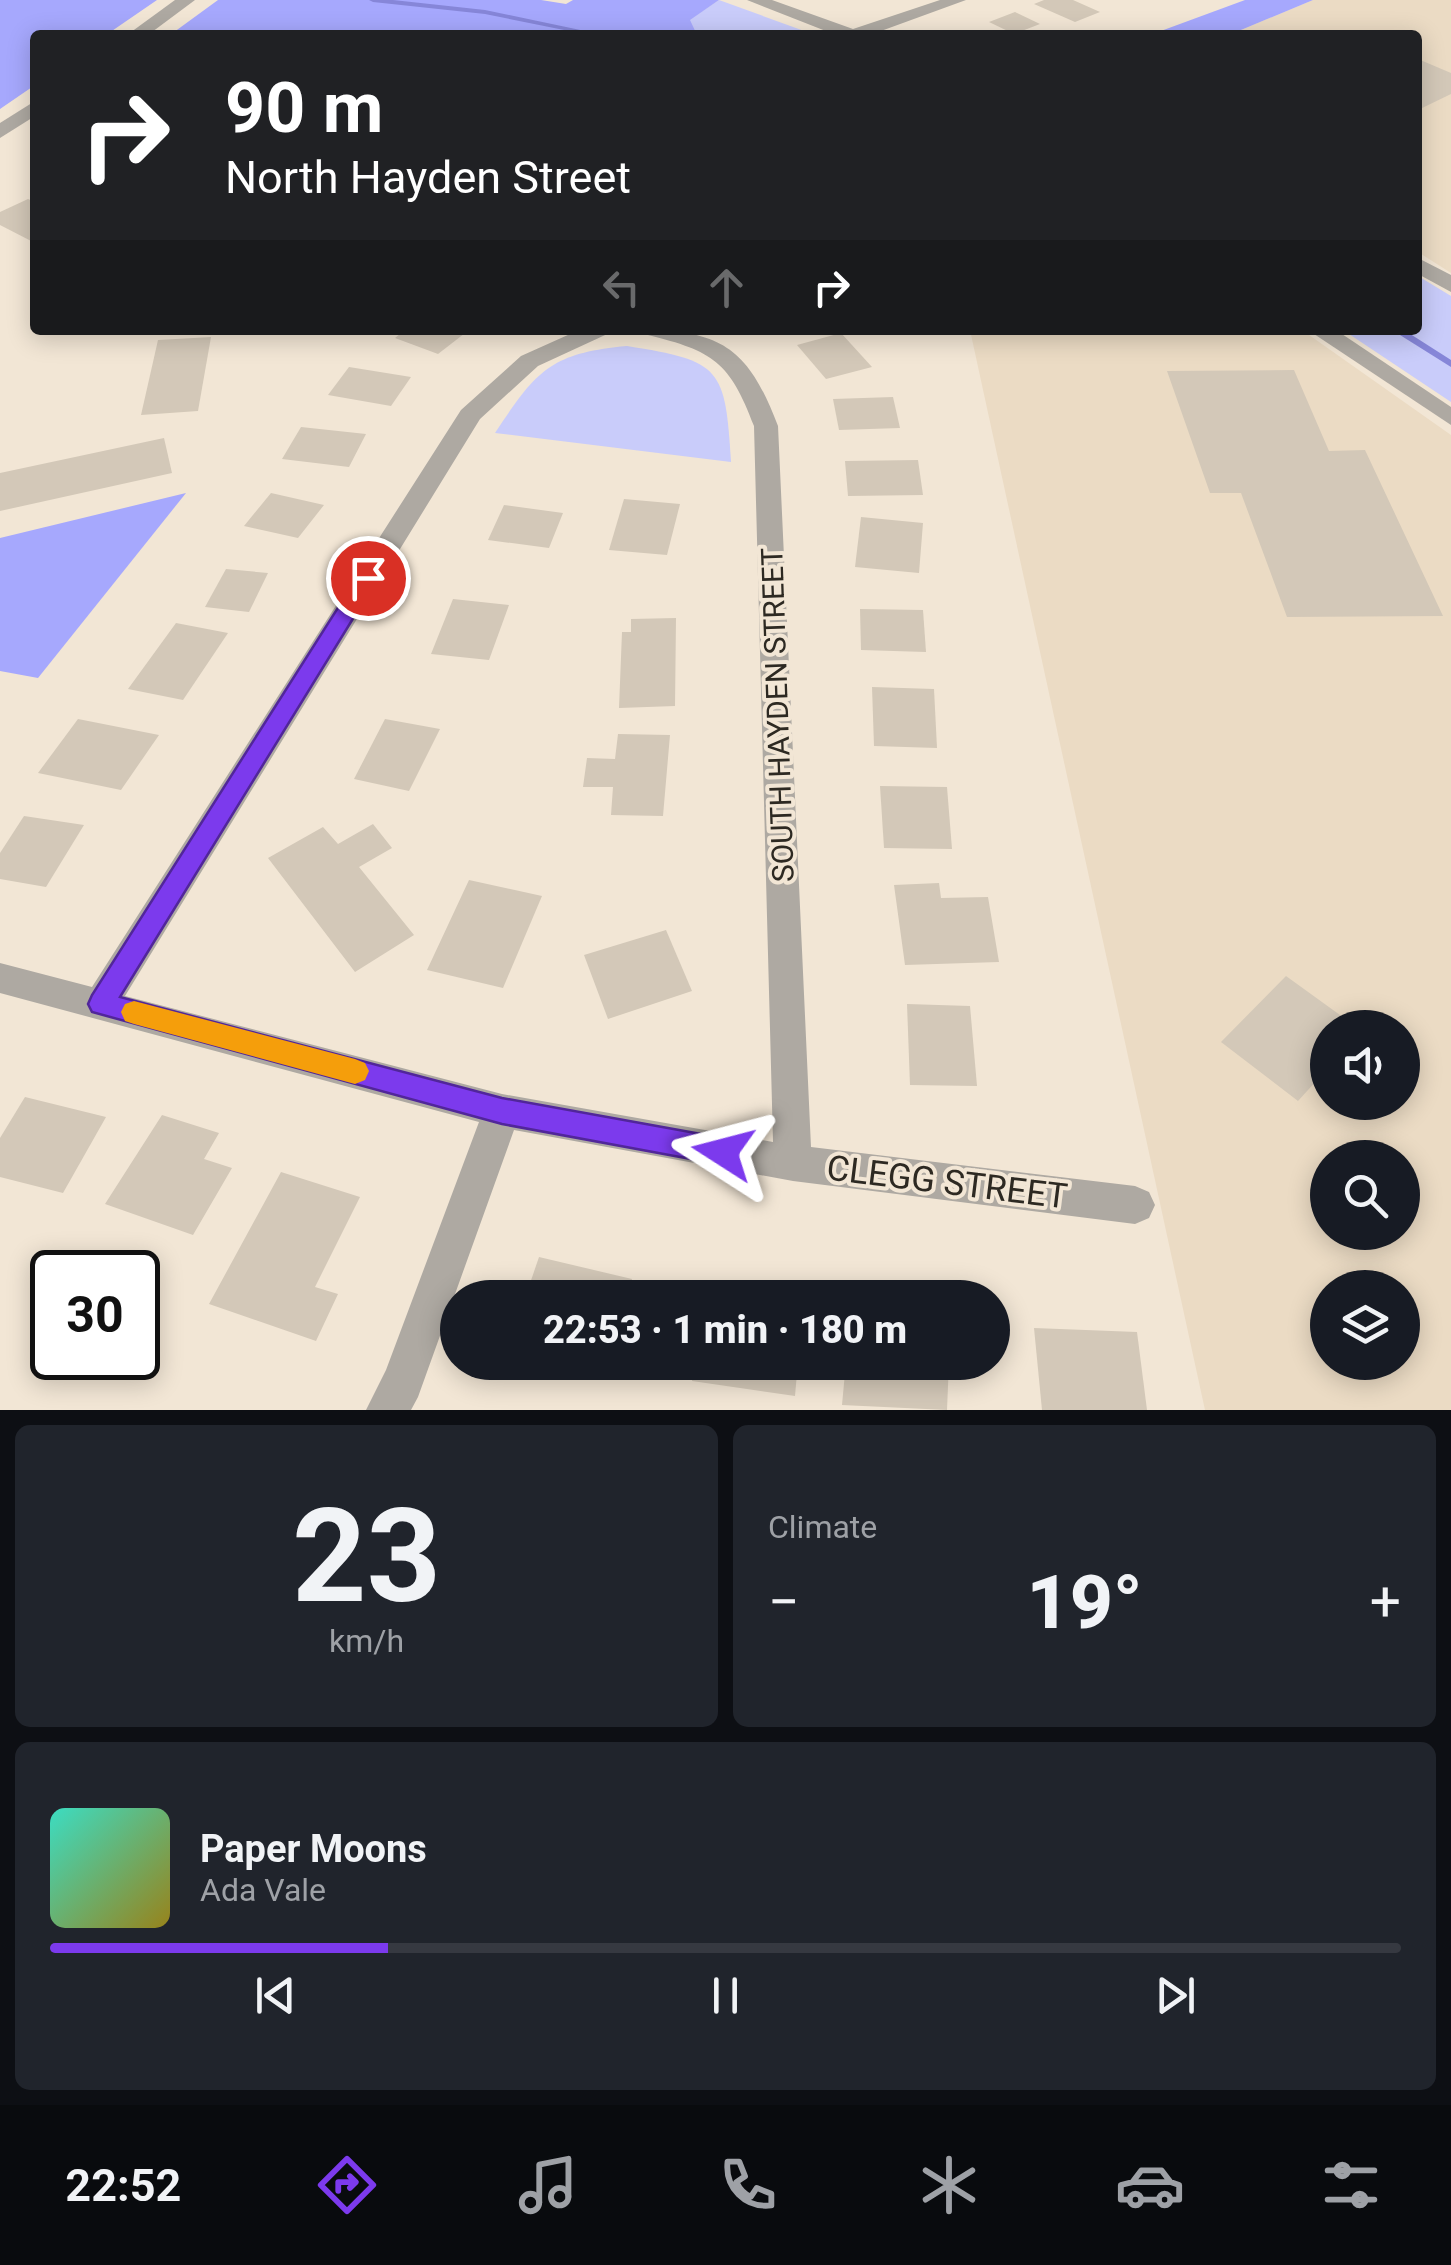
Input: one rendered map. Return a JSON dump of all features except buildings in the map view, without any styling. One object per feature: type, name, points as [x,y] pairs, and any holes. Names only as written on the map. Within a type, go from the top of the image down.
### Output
[{"type":"street","points":[[143,30],[186,0]]},
{"type":"street","points":[[756,0],[838,30]]},
{"type":"street","points":[[867,30],[956,0]]},
{"type":"street","points":[[0,132],[30,111]]},
{"type":"street","points":[[1422,268],[1451,286]]},
{"type":"street","points":[[101,1004],[470,415],[520,364],[585,335]]},
{"type":"street","name":"SOUTH HAYDEN STREET","points":[[673,335],[716,348],[748,376],[766,426],[793,1163]]},
{"type":"street","points":[[1327,335],[1451,418]]},
{"type":"street","name":"CLEGG STREET","points":[[0,978],[502,1111],[793,1163],[1135,1205]]},
{"type":"street","points":[[388,1410],[402,1382],[502,1111]]},
{"type":"shaded area","points":[[0,0],[157,0],[113,30],[30,30],[30,88],[0,109]]},
{"type":"shaded area","points":[[218,0],[541,0],[566,4],[573,0],[719,0],[690,20],[695,30],[177,30]]},
{"type":"shaded area","points":[[719,0],[802,30],[694,30],[689,20]]},
{"type":"shaded area","points":[[1245,0],[1313,0],[1241,30],[1164,30]]},
{"type":"shaded area","points":[[1313,0],[1451,0],[1451,273],[1422,255],[1422,30],[1241,30]]},
{"type":"shaded area","points":[[1422,278],[1451,296],[1451,402],[1350,335],[1422,335]]},
{"type":"shaded area","points":[[971,335],[1309,335],[1451,435],[1451,1410],[1205,1410]]},
{"type":"shaded area","points":[[627,346],[682,357],[712,374],[726,406],[731,462],[495,433],[522,394],[548,369],[580,354]]},
{"type":"shaded area","points":[[186,493],[38,678],[0,671],[0,538]]},
{"type":"waterway","points":[[373,0],[485,12],[575,30]]},
{"type":"waterway","points":[[1405,335],[1451,364]]},
{"type":"slow traffic","points":[[134,1012],[355,1071]]},
{"type":"route","points":[[368,578],[101,1004],[502,1111],[723,1152]]}]
